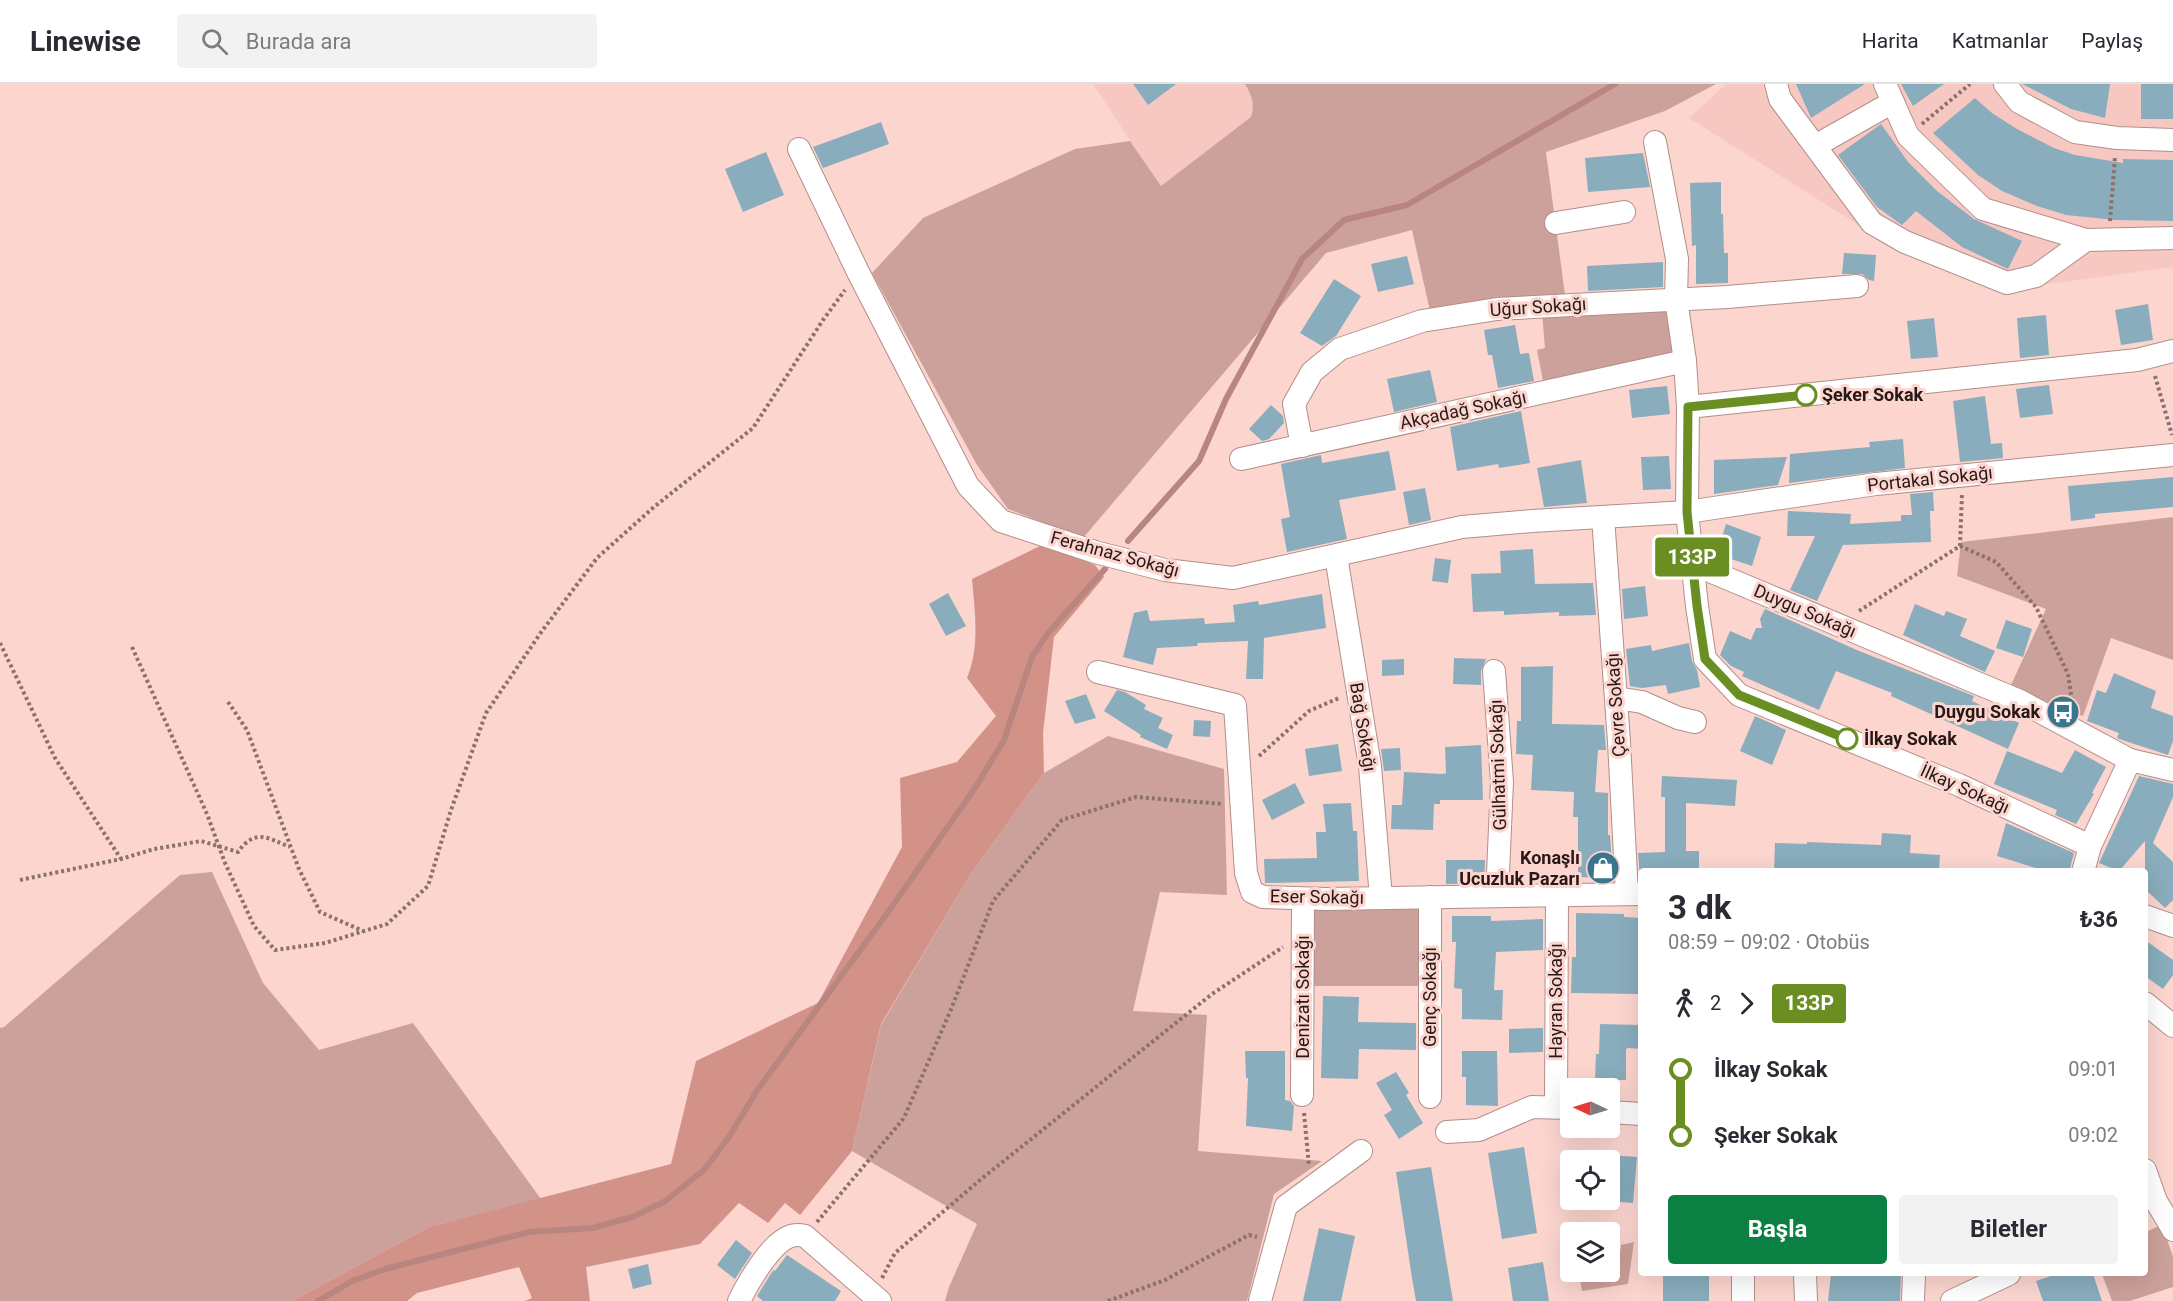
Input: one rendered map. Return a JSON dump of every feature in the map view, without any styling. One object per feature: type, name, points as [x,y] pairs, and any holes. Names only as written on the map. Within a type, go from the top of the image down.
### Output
[{"type":"street","points":[[1776,84],[1780,99],[1872,223],[1905,242],[2007,282],[2036,276],[2086,240]]},
{"type":"street","points":[[2005,84],[2019,102],[2075,132],[2117,138],[2173,140]]},
{"type":"street","points":[[1815,146],[1889,93],[1908,136],[1983,209],[2086,240],[2173,238]]},
{"type":"street","points":[[1655,142],[1677,259],[1676,299],[1685,361],[1688,407],[1687,512],[1693,564]]},
{"type":"street","name":"Ferahnaz Sokağı","points":[[798,148],[858,272],[968,486],[1001,521],[1095,552],[1165,570],[1233,578],[1462,527],[1687,512]]},
{"type":"street","points":[[1556,224],[1624,212]]},
{"type":"street","name":"Uğur Sokağı","points":[[1302,446],[1294,404],[1312,372],[1340,349],[1422,321],[1497,309],[1857,286]]},
{"type":"street","points":[[1688,407],[2125,362],[2173,351]]},
{"type":"street","name":"Akçadağ Sokağı","points":[[1241,459],[1685,361]]},
{"type":"street","name":"Portakal Sokağı","points":[[1687,512],[1876,484],[2173,455]]},
{"type":"street","name":"Çevre Sokağı","points":[[1603,517],[1616,698],[1634,894]]},
{"type":"street","name":"Bağ Sokağı","points":[[1336,556],[1370,766],[1381,898]]},
{"type":"street","name":"Duygu Sokağı","points":[[1693,564],[2020,701],[2130,760],[2173,770]]},
{"type":"street","name":"İlkay Sokağı","points":[[1693,564],[1705,659],[1739,695],[1959,785],[2090,846]]},
{"type":"street","name":"Gülhatmi Sokağı","points":[[1494,671],[1502,782],[1497,896]]},
{"type":"street","name":"Eser Sokağı","points":[[1098,672],[1235,705],[1246,873],[1252,892],[1263,897],[1303,899],[1634,894]]},
{"type":"street","points":[[1616,698],[1642,702],[1695,722]]},
{"type":"street","points":[[2084,868],[2090,846],[2130,760]]},
{"type":"street","name":"Hayran Sokağı","points":[[1557,895],[1562,1078]]},
{"type":"street","name":"Genç Sokağı","points":[[1430,897],[1430,1097]]},
{"type":"street","name":"Denizatı Sokağı","points":[[1302,1095],[1303,899]]},
{"type":"street","points":[[2148,917],[2173,926]]},
{"type":"street","points":[[2148,1005],[2173,1026]]},
{"type":"street","points":[[1447,1132],[1479,1131],[1532,1107],[1560,1108]]},
{"type":"street","points":[[1620,1113],[1638,1114]]},
{"type":"street","points":[[1260,1301],[1287,1206],[1362,1152]]},
{"type":"street","points":[[2148,1177],[2173,1230]]},
{"type":"street","points":[[739,1301],[754,1272],[782,1240],[794,1235],[806,1236],[874,1299]]},
{"type":"street","points":[[1743,1276],[1743,1301]]},
{"type":"street","points":[[1805,1276],[1806,1301]]},
{"type":"street","points":[[1913,1301],[1914,1276]]},
{"type":"street","points":[[1952,1301],[2005,1276]]},
{"type":"path","points":[[1908,136],[1970,84]]},
{"type":"path","points":[[2109,239],[2117,138]]},
{"type":"path","points":[[132,647],[207,814],[254,926],[275,950],[325,943],[387,924],[428,886],[486,713],[542,631],[597,558],[654,507],[753,428],[823,320],[858,272]]},
{"type":"path","points":[[2149,357],[2173,439]]},
{"type":"path","points":[[1959,476],[1963,500],[1960,546]]},
{"type":"path","points":[[1838,625],[1960,546]]},
{"type":"path","points":[[1960,546],[1996,562],[2036,607],[2068,674],[2075,729]]},
{"type":"path","points":[[0,643],[55,758],[121,859]]},
{"type":"path","points":[[1239,771],[1273,745],[1309,711],[1358,690]]},
{"type":"path","points":[[228,702],[247,730],[290,847],[320,912],[363,931]]},
{"type":"path","points":[[806,1236],[904,1118],[952,1007],[993,901],[1062,820],[1136,797],[1241,805]]},
{"type":"path","points":[[21,880],[121,859],[154,849],[201,841],[238,852],[246,841],[262,836],[290,847]]},
{"type":"path","points":[[874,1299],[895,1253],[980,1180],[1212,994],[1303,934]]},
{"type":"path","points":[[1302,1095],[1310,1175]]},
{"type":"path","points":[[1108,1301],[1165,1280],[1249,1235],[1277,1240]]},
{"type":"shaded area","points":[[1093,84],[1245,84],[1252,96],[1254,108],[1251,117],[1244,125],[1161,187]]},
{"type":"shaded area","points":[[1245,84],[1716,84],[1665,111],[1546,152],[1565,295],[1432,320],[1412,230],[1326,253],[1083,538],[1008,509],[977,465],[872,273],[923,218],[1075,149],[1130,141],[1161,186],[1251,117],[1252,100]]},
{"type":"shaded area","points":[[1726,84],[2173,84],[2173,267],[2002,290],[1876,236],[1689,118]]},
{"type":"shaded area","points":[[1668,307],[1674,355],[1543,381],[1537,350],[1545,348],[1542,313]]},
{"type":"shaded area","points":[[2173,517],[2173,660],[2111,638],[2083,716],[2010,687],[2046,609],[1957,576],[1961,542]]},
{"type":"shaded area","points":[[1042,545],[1095,565],[1104,577],[1054,637],[1043,733],[1044,773],[972,872],[881,1024],[852,1151],[800,1215],[785,1203],[768,1223],[739,1203],[700,1244],[586,1267],[590,1301],[525,1301],[532,1298],[519,1267],[417,1293],[407,1301],[292,1301],[429,1227],[671,1164],[696,1061],[818,1003],[902,847],[900,778],[957,762],[996,716],[967,678],[975,642],[972,579]]},
{"type":"shaded area","points":[[1108,736],[1224,769],[1227,895],[1160,892],[1133,1011],[1207,1015],[1198,1151],[1322,1161],[1274,1194],[1247,1301],[945,1301],[977,1224],[852,1151],[881,1025],[972,872],[1044,773]]},
{"type":"shaded area","points":[[212,872],[263,983],[319,1050],[413,1023],[541,1199],[429,1227],[292,1301],[0,1301],[0,1028],[4,1027],[180,875]]},
{"type":"shaded area","points":[[1312,907],[1419,907],[1419,986],[1312,986]]},
{"type":"shaded area","points":[[2162,1225],[2173,1257],[2173,1287],[2130,1301],[2112,1301],[2103,1276],[2148,1276],[2148,1231]]},
{"type":"shaded area","points":[[1634,1242],[1628,1284],[1582,1291],[1580,1282],[1620,1282],[1621,1245]]},
{"type":"building","points":[[1133,84],[1176,84],[1148,105]]},
{"type":"building","points":[[1796,84],[1865,84],[1811,118]]},
{"type":"building","points":[[1901,84],[1944,84],[1913,106]]},
{"type":"building","points":[[2022,84],[2110,84],[2105,118],[2071,109]]},
{"type":"building","points":[[2141,84],[2173,84],[2173,119],[2141,119]]},
{"type":"building","points":[[1975,98],[1992,113],[2017,129],[2054,148],[2075,155],[2123,163],[2123,159],[2173,160],[2173,221],[2116,220],[2066,215],[2002,191],[1978,175],[1933,133]]},
{"type":"building","points":[[881,122],[889,144],[823,168],[813,147]]},
{"type":"building","points":[[1881,124],[1908,162],[1937,191],[1974,219],[2022,241],[2008,269],[1962,247],[1916,211],[1902,225],[1877,207],[1838,155]]},
{"type":"building","points":[[766,152],[784,195],[743,212],[725,169]]},
{"type":"building","points":[[1643,153],[1650,187],[1588,192],[1585,158]]},
{"type":"building","points":[[1721,182],[1721,214],[1723,214],[1724,253],[1728,253],[1728,283],[1696,284],[1696,245],[1692,246],[1690,183]]},
{"type":"building","points":[[1844,253],[1876,255],[1874,281],[1862,274],[1842,274]]},
{"type":"building","points":[[1407,256],[1414,284],[1378,292],[1371,264]]},
{"type":"building","points":[[1663,262],[1663,287],[1588,291],[1587,266]]},
{"type":"building","points":[[1334,279],[1361,296],[1336,336],[1322,346],[1300,333]]},
{"type":"building","points":[[2148,304],[2153,340],[2121,345],[2115,310]]},
{"type":"building","points":[[2046,315],[2049,355],[2020,358],[2017,318]]},
{"type":"building","points":[[1934,318],[1938,357],[1911,359],[1907,321]]},
{"type":"building","points":[[1515,325],[1520,354],[1529,353],[1534,381],[1498,388],[1492,355],[1488,355],[1484,330]]},
{"type":"building","points":[[1430,370],[1437,402],[1394,412],[1387,379]]},
{"type":"building","points":[[2049,385],[2053,414],[2020,418],[2016,389]]},
{"type":"building","points":[[1667,386],[1670,414],[1632,418],[1629,390]]},
{"type":"building","points":[[1985,396],[1991,444],[2002,443],[2003,458],[1960,462],[1953,401]]},
{"type":"building","points":[[1271,405],[1283,416],[1284,423],[1269,439],[1262,441],[1249,429]]},
{"type":"building","points":[[1521,411],[1530,463],[1499,468],[1498,464],[1457,471],[1450,427]]},
{"type":"building","points":[[1903,439],[1905,468],[1789,483],[1790,454],[1870,447],[1869,442]]},
{"type":"building","points":[[1389,451],[1396,490],[1339,500],[1347,539],[1287,552],[1281,519],[1290,517],[1281,464],[1321,455],[1322,463]]},
{"type":"building","points":[[1669,456],[1671,489],[1643,490],[1641,457]]},
{"type":"building","points":[[1787,457],[1778,485],[1714,494],[1714,460]]},
{"type":"building","points":[[1581,460],[1587,503],[1544,507],[1537,468]]},
{"type":"building","points":[[2173,477],[2173,507],[2095,514],[2095,518],[2071,521],[2068,486]]},
{"type":"building","points":[[1425,488],[1431,520],[1409,525],[1403,492]]},
{"type":"building","points":[[1933,492],[1934,511],[1930,511],[1931,542],[1843,545],[1817,601],[1790,590],[1815,536],[1787,536],[1788,511],[1851,514],[1850,524],[1901,521],[1901,515],[1912,515],[1910,494]]},
{"type":"building","points":[[1726,524],[1761,537],[1752,566],[1725,557],[1719,547]]},
{"type":"building","points":[[1533,549],[1535,584],[1593,583],[1596,615],[1559,616],[1559,612],[1504,615],[1504,611],[1473,612],[1471,574],[1501,573],[1500,551]]},
{"type":"building","points":[[1435,558],[1451,560],[1448,583],[1432,581]]},
{"type":"building","points":[[1645,586],[1648,616],[1624,619],[1622,589]]},
{"type":"building","points":[[948,593],[966,626],[946,636],[929,604]]},
{"type":"building","points":[[1322,594],[1326,628],[1264,638],[1263,679],[1246,679],[1248,641],[1198,643],[1197,646],[1157,648],[1153,665],[1123,657],[1134,613],[1147,610],[1150,621],[1204,618],[1205,624],[1235,622],[1233,605],[1258,601],[1259,605]]},
{"type":"building","points":[[1915,604],[1944,616],[1946,611],[1967,619],[1960,636],[1995,651],[1985,672],[1903,635]]},
{"type":"building","points":[[1765,609],[1859,651],[1974,696],[1972,701],[2019,723],[2008,749],[1891,696],[1892,693],[1836,671],[1819,710],[1742,676],[1744,672],[1731,666],[1720,655],[1730,631],[1751,640],[1756,628],[1762,628],[1760,619]]},
{"type":"building","points":[[2006,620],[2032,629],[2023,657],[1996,648]]},
{"type":"building","points":[[1689,643],[1700,687],[1668,694],[1666,685],[1642,688],[1630,686],[1626,649],[1651,645],[1652,651]]},
{"type":"building","points":[[1454,658],[1486,659],[1481,671],[1481,685],[1453,684]]},
{"type":"building","points":[[1404,659],[1404,675],[1382,676],[1382,660]]},
{"type":"building","points":[[1553,666],[1552,724],[1604,725],[1606,750],[1598,750],[1595,792],[1608,793],[1608,835],[1610,835],[1613,878],[1578,877],[1578,817],[1573,817],[1574,792],[1531,790],[1533,755],[1516,754],[1517,721],[1521,721],[1521,667]]},
{"type":"building","points":[[2114,673],[2156,691],[2151,708],[2173,716],[2173,741],[2168,755],[2117,738],[2119,733],[2087,721],[2097,690],[2106,693]]},
{"type":"building","points":[[1117,690],[1125,692],[1146,705],[1144,709],[1163,718],[1158,728],[1173,735],[1167,749],[1140,737],[1141,735],[1104,711]]},
{"type":"building","points":[[1086,694],[1096,718],[1075,724],[1065,701]]},
{"type":"building","points":[[1755,716],[1786,730],[1772,765],[1740,751]]},
{"type":"building","points":[[1194,720],[1211,721],[1210,737],[1193,736]]},
{"type":"building","points":[[1338,744],[1342,771],[1309,776],[1305,749]]},
{"type":"building","points":[[1481,745],[1483,800],[1440,800],[1440,804],[1434,804],[1433,830],[1391,829],[1392,805],[1402,805],[1404,772],[1446,773],[1445,747]]},
{"type":"building","points":[[1400,748],[1401,770],[1384,771],[1381,749]]},
{"type":"building","points":[[2075,750],[2106,767],[2092,793],[2094,794],[2076,824],[2055,815],[2057,810],[1994,784],[2007,751],[2062,773]]},
{"type":"building","points":[[1662,776],[1737,780],[1735,806],[1686,803],[1686,851],[1699,851],[1699,868],[1639,868],[1638,853],[1665,852],[1665,797],[1661,797]]},
{"type":"building","points":[[2139,776],[2173,784],[2173,797],[2153,843],[2173,862],[2173,900],[2165,908],[2148,892],[2145,841],[2122,868],[2112,868],[2099,863]]},
{"type":"building","points":[[1295,783],[1305,803],[1272,820],[1262,800]]},
{"type":"building","points":[[1351,803],[1353,831],[1357,831],[1359,881],[1265,883],[1264,859],[1317,858],[1316,832],[1326,832],[1323,804]]},
{"type":"building","points":[[2006,823],[2074,853],[2070,868],[2036,868],[1997,856]]},
{"type":"building","points":[[1882,833],[1911,835],[1910,853],[1940,855],[1939,868],[1774,868],[1775,843],[1881,845]]},
{"type":"building","points":[[1446,860],[1485,860],[1484,883],[1446,884]]},
{"type":"building","points":[[1576,913],[1624,914],[1624,917],[1638,918],[1638,994],[1571,993],[1572,957],[1576,957]]},
{"type":"building","points":[[1452,916],[1491,916],[1491,921],[1543,919],[1543,950],[1496,952],[1494,990],[1503,990],[1502,1020],[1462,1019],[1462,989],[1454,988],[1456,942],[1452,942]]},
{"type":"building","points":[[2148,942],[2173,960],[2173,975],[2163,989],[2148,978]]},
{"type":"building","points":[[1323,996],[1359,997],[1358,1022],[1416,1023],[1416,1050],[1359,1049],[1358,1079],[1321,1078]]},
{"type":"building","points":[[1600,1024],[1638,1025],[1638,1049],[1627,1048],[1626,1050],[1626,1080],[1595,1078],[1596,1054],[1599,1054]]},
{"type":"building","points":[[1543,1028],[1543,1052],[1509,1053],[1509,1029]]},
{"type":"building","points":[[1245,1051],[1285,1051],[1285,1100],[1290,1101],[1294,1106],[1292,1131],[1246,1126],[1248,1078],[1246,1078]]},
{"type":"building","points":[[1462,1051],[1497,1051],[1498,1106],[1466,1105],[1466,1077],[1462,1077]]},
{"type":"building","points":[[1396,1072],[1409,1093],[1406,1095],[1423,1123],[1399,1139],[1384,1115],[1392,1110],[1376,1083]]},
{"type":"building","points":[[1524,1147],[1537,1233],[1502,1239],[1488,1153]]},
{"type":"building","points":[[1620,1156],[1637,1157],[1633,1203],[1620,1202]]},
{"type":"building","points":[[1431,1167],[1453,1301],[1416,1301],[1412,1278],[1396,1172]]},
{"type":"building","points":[[1319,1228],[1355,1236],[1341,1301],[1303,1301]]},
{"type":"building","points":[[736,1240],[752,1253],[735,1279],[717,1265]]},
{"type":"building","points":[[787,1255],[841,1291],[835,1301],[763,1301],[757,1296],[772,1272]]},
{"type":"building","points":[[1543,1262],[1549,1301],[1513,1301],[1508,1268]]},
{"type":"building","points":[[648,1264],[652,1284],[633,1289],[628,1269]]},
{"type":"building","points":[[1663,1276],[1709,1276],[1709,1301],[1663,1301]]},
{"type":"building","points":[[1831,1276],[1901,1276],[1900,1301],[1828,1301]]},
{"type":"building","points":[[2051,1276],[2094,1276],[2102,1301],[2043,1301],[2036,1281]]},
{"type":"waterway","points":[[1128,541],[1199,461],[1226,399],[1302,259],[1344,220],[1407,205],[1615,84]]},
{"type":"waterway","points":[[318,1301],[352,1281],[385,1269],[529,1232],[593,1228],[632,1217],[664,1202],[704,1170],[729,1137],[758,1089],[886,915],[975,788],[1004,740],[1032,657],[1048,633],[1105,569]]},
{"type":"bus line","name":"133P","points":[[1806,395],[1688,407],[1687,512],[1697,606],[1705,659],[1739,695],[1847,739]]},
{"type":"place","name":"Şeker Sokak","points":[[1806,395]]},
{"type":"place","name":"Duygu Sokak","points":[[2063,712]]},
{"type":"place","name":"İlkay Sokak","points":[[1847,739]]},
{"type":"place","name":"Konaşlı Ucuzluk Pazarı","points":[[1603,868]]}]
